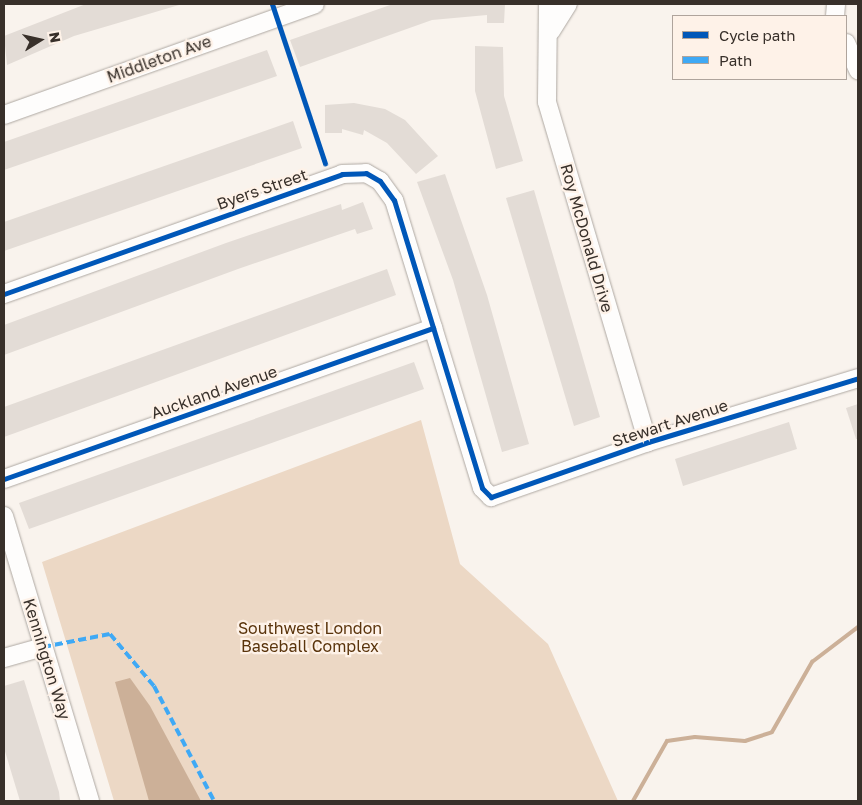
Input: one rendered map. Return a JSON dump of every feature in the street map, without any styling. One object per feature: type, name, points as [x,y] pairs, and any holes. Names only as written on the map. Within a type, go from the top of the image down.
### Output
[{"type":"street","name":"Middleton Ave","points":[[4,115],[315,4]]},
{"type":"street","name":"Roy McDonald Drive","points":[[548,4],[551,31],[548,102],[648,442]]},
{"type":"street","points":[[551,31],[568,4]]},
{"type":"street","points":[[847,45],[858,70]]},
{"type":"street","name":"Byers Street","points":[[4,294],[342,174],[366,173],[380,181],[394,200],[482,488],[492,496]]},
{"type":"street","name":"Auckland Avenue","points":[[4,479],[433,328]]},
{"type":"street","name":"Stewart Avenue","points":[[492,496],[648,442],[858,378]]},
{"type":"street","name":"Kennington Way","points":[[4,516],[90,801]]},
{"type":"street","points":[[4,658],[43,647]]},
{"type":"green space","name":"Southwest London Baseball Complex","points":[[421,420],[460,564],[548,644],[618,801],[114,801],[42,562]]},
{"type":"shaded area","points":[[130,678],[150,706],[201,801],[149,801],[115,682]]},
{"type":"building","points":[[86,4],[179,5],[74,36],[7,65],[4,36]]},
{"type":"building","points":[[393,4],[505,4],[504,23],[487,23],[487,15],[432,20],[300,67],[290,40]]},
{"type":"building","points":[[475,46],[503,47],[504,96],[523,161],[496,169],[475,91]]},
{"type":"building","points":[[267,50],[277,76],[4,170],[4,142]]},
{"type":"building","points":[[354,103],[385,109],[405,120],[438,156],[416,174],[387,143],[364,130],[363,135],[342,129],[342,133],[325,133],[325,105]]},
{"type":"building","points":[[293,121],[302,148],[4,251],[4,222]]},
{"type":"building","points":[[445,174],[487,295],[529,444],[502,452],[453,280],[417,182]]},
{"type":"building","points":[[534,190],[600,417],[574,426],[506,198]]},
{"type":"building","points":[[363,202],[373,229],[357,234],[355,229],[238,269],[4,355],[4,325],[226,243],[341,204],[342,210]]},
{"type":"building","points":[[387,269],[396,295],[4,437],[4,407]]},
{"type":"building","points":[[414,362],[424,389],[29,529],[19,503]]},
{"type":"building","points":[[858,404],[858,439],[856,439],[846,408]]},
{"type":"building","points":[[789,422],[797,449],[683,486],[675,459]]},
{"type":"building","points":[[24,680],[59,792],[60,801],[20,801],[4,748],[4,686]]},
{"type":"waterway","points":[[633,801],[667,741],[695,737],[745,741],[772,732],[812,662],[858,627]]},
{"type":"marked path","points":[[43,647],[110,634],[154,686],[214,801]]},
{"type":"cycle path","points":[[272,4],[325,163]]},
{"type":"cycle path","points":[[4,294],[342,174],[366,173],[380,181],[394,200],[482,488],[491,497],[648,442],[858,378]]},
{"type":"cycle path","points":[[4,479],[433,328]]}]
